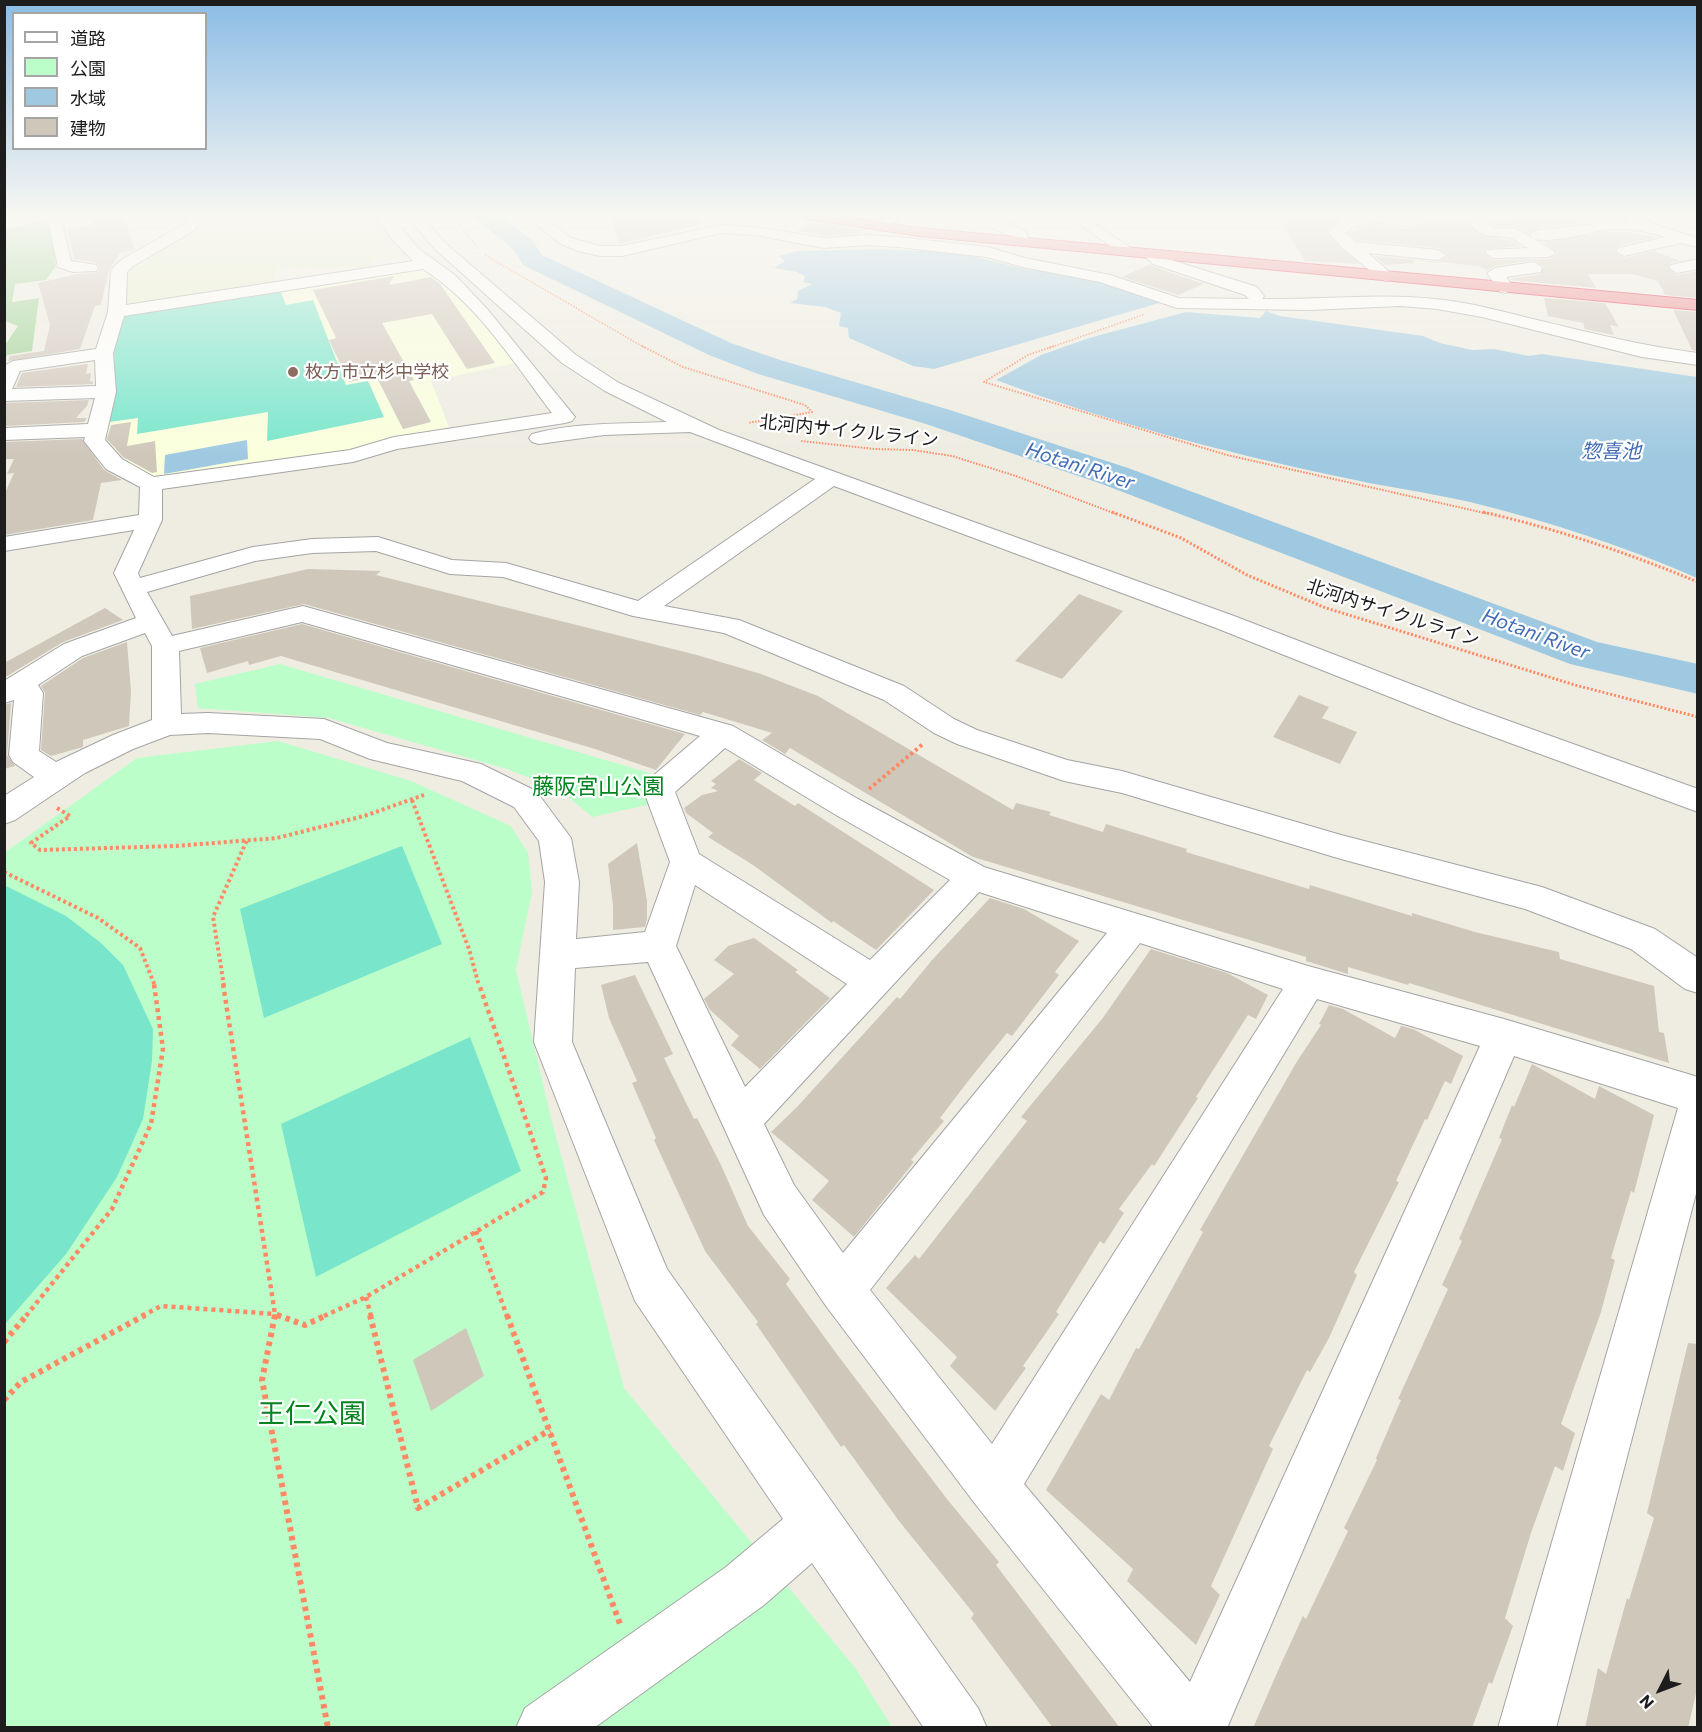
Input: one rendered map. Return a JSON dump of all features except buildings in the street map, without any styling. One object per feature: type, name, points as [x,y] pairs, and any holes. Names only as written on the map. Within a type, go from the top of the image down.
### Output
[{"type":"highway","points":[[1594,296],[1698,305]]},
{"type":"street","points":[[118,296],[117,312],[104,353],[106,392],[94,441],[114,464],[151,484],[353,456],[394,443],[565,417],[493,324],[466,296]]},
{"type":"street","points":[[117,312],[221,296]]},
{"type":"street","points":[[483,296],[531,323]]},
{"type":"street","points":[[499,296],[569,359],[592,375],[657,410],[832,478],[1225,622],[1464,715],[1698,801]]},
{"type":"street","points":[[511,296],[531,323]]},
{"type":"street","points":[[1156,296],[1177,303],[1310,305],[1400,301],[1437,304],[1482,312],[1642,351],[1698,359]]},
{"type":"street","points":[[1257,296],[1268,304]]},
{"type":"street","points":[[4,387],[13,367],[104,353]]},
{"type":"street","points":[[4,395],[106,392]]},
{"type":"street","points":[[456,454],[579,431],[611,428],[672,429],[693,425]]},
{"type":"street","points":[[4,434],[98,430]]},
{"type":"street","points":[[374,449],[389,466]]},
{"type":"street","points":[[642,610],[832,478]]},
{"type":"street","points":[[151,484],[150,520],[126,573],[158,634],[167,725]]},
{"type":"street","points":[[4,544],[150,520]]},
{"type":"street","points":[[132,588],[253,555],[312,546],[378,544],[450,567],[506,570],[642,610],[730,626],[894,693],[944,726],[967,737],[1064,770],[1122,782],[1341,847],[1530,897],[1643,939],[1698,978]]},
{"type":"street","points":[[12,689],[73,650],[158,634],[303,614],[723,733],[847,807],[973,877],[1308,981],[1504,1036],[1698,1096]]},
{"type":"street","points":[[12,689],[28,693],[24,755],[43,785]]},
{"type":"street","points":[[4,812],[74,765],[123,742],[167,725],[208,723],[324,729],[381,752],[470,772],[525,799],[555,838],[562,882],[554,1042],[651,1285],[958,1728]]},
{"type":"street","points":[[723,733],[658,789],[687,862],[874,982]]},
{"type":"street","points":[[687,862],[658,946],[742,1118],[779,1200],[843,1290],[994,1487],[1191,1728]]},
{"type":"street","points":[[742,1118],[973,877]]},
{"type":"street","points":[[843,1290],[1133,926]]},
{"type":"street","points":[[558,955],[658,946]]},
{"type":"street","points":[[994,1487],[1308,981]]},
{"type":"street","points":[[1198,1728],[1504,1036]]},
{"type":"street","points":[[1527,1728],[1698,1108]]},
{"type":"street","points":[[545,1728],[745,1586],[817,1524]]},
{"type":"path","name":"北河内サイクルライン","points":[[558,296],[634,342],[683,367],[805,405],[812,412],[738,424]]},
{"type":"path","points":[[1177,303],[1028,355],[984,382],[1227,455],[1545,526],[1643,559],[1698,582]]},
{"type":"path","name":"北河内サイクルライン","points":[[792,441],[875,449],[913,450],[952,456],[1026,480],[1181,538],[1247,575],[1326,608],[1575,685],[1698,717]]},
{"type":"path","points":[[847,807],[944,726]]},
{"type":"path","points":[[43,785],[70,816],[31,843],[40,849],[176,846],[277,838],[364,816],[424,795]]},
{"type":"path","points":[[4,1400],[21,1382],[162,1306],[274,1314],[305,1325],[366,1297],[543,1192],[546,1178],[482,996],[469,949],[412,800]]},
{"type":"path","points":[[247,840],[213,917],[274,1314],[262,1380],[328,1728]]},
{"type":"path","points":[[4,872],[98,918],[140,948],[156,988],[163,1049],[151,1124],[112,1209],[70,1264],[4,1342]]},
{"type":"path","points":[[476,1231],[635,1664]]},
{"type":"path","points":[[366,1297],[418,1508],[550,1430]]},
{"type":"shaded area","points":[[126,296],[191,296],[125,305]]},
{"type":"shaded area","name":"枚方市立杉中学校","points":[[245,296],[461,296],[516,363],[431,381],[449,427],[368,444],[354,453],[151,479],[115,450],[105,430],[122,315]]},
{"type":"green space","points":[[5,296],[13,296],[12,302],[39,298],[32,351],[7,355],[5,361],[5,345],[18,326],[5,321]]},
{"type":"green space","points":[[245,296],[282,296],[286,305],[313,300],[346,385],[368,381],[384,417],[267,441],[268,412],[137,434],[138,418],[109,422],[115,387],[114,347],[124,316]]},
{"type":"green space","name":"藤阪宮山公園","points":[[280,664],[656,775],[652,804],[592,817],[560,790],[507,769],[329,718],[198,708],[195,684]]},
{"type":"green space","name":"王仁公園","points":[[278,741],[411,781],[511,826],[528,853],[532,892],[516,970],[551,1118],[624,1388],[856,1669],[892,1727],[5,1727],[4,853],[137,758]]},
{"type":"green space","points":[[402,846],[442,944],[264,1018],[240,909]]},
{"type":"green space","points":[[6,886],[66,916],[101,943],[123,965],[153,1029],[152,1061],[143,1119],[117,1177],[66,1254],[5,1324]]},
{"type":"green space","points":[[470,1037],[521,1171],[316,1277],[281,1124]]},
{"type":"water","points":[[797,296],[1139,296],[1159,303],[934,369],[913,366],[849,338],[848,328],[839,326],[841,313],[825,307],[790,303],[797,299]]},
{"type":"water","name":"惣喜池","points":[[1266,311],[1280,316],[1423,336],[1440,343],[1472,350],[1494,349],[1529,356],[1542,354],[1697,377],[1697,578],[1614,545],[1528,517],[1470,502],[1293,467],[1208,446],[1079,409],[996,380],[1041,355],[1089,338],[1186,312],[1260,318]]},
{"type":"water","points":[[247,440],[248,459],[164,474],[165,455]]},
{"type":"waterway","name":"Hotani River","points":[[608,296],[720,349],[769,367],[938,417],[1115,476],[1586,654],[1698,679]]},
{"type":"place","name":"枚方市立杉中学校","points":[[293,372]]}]
